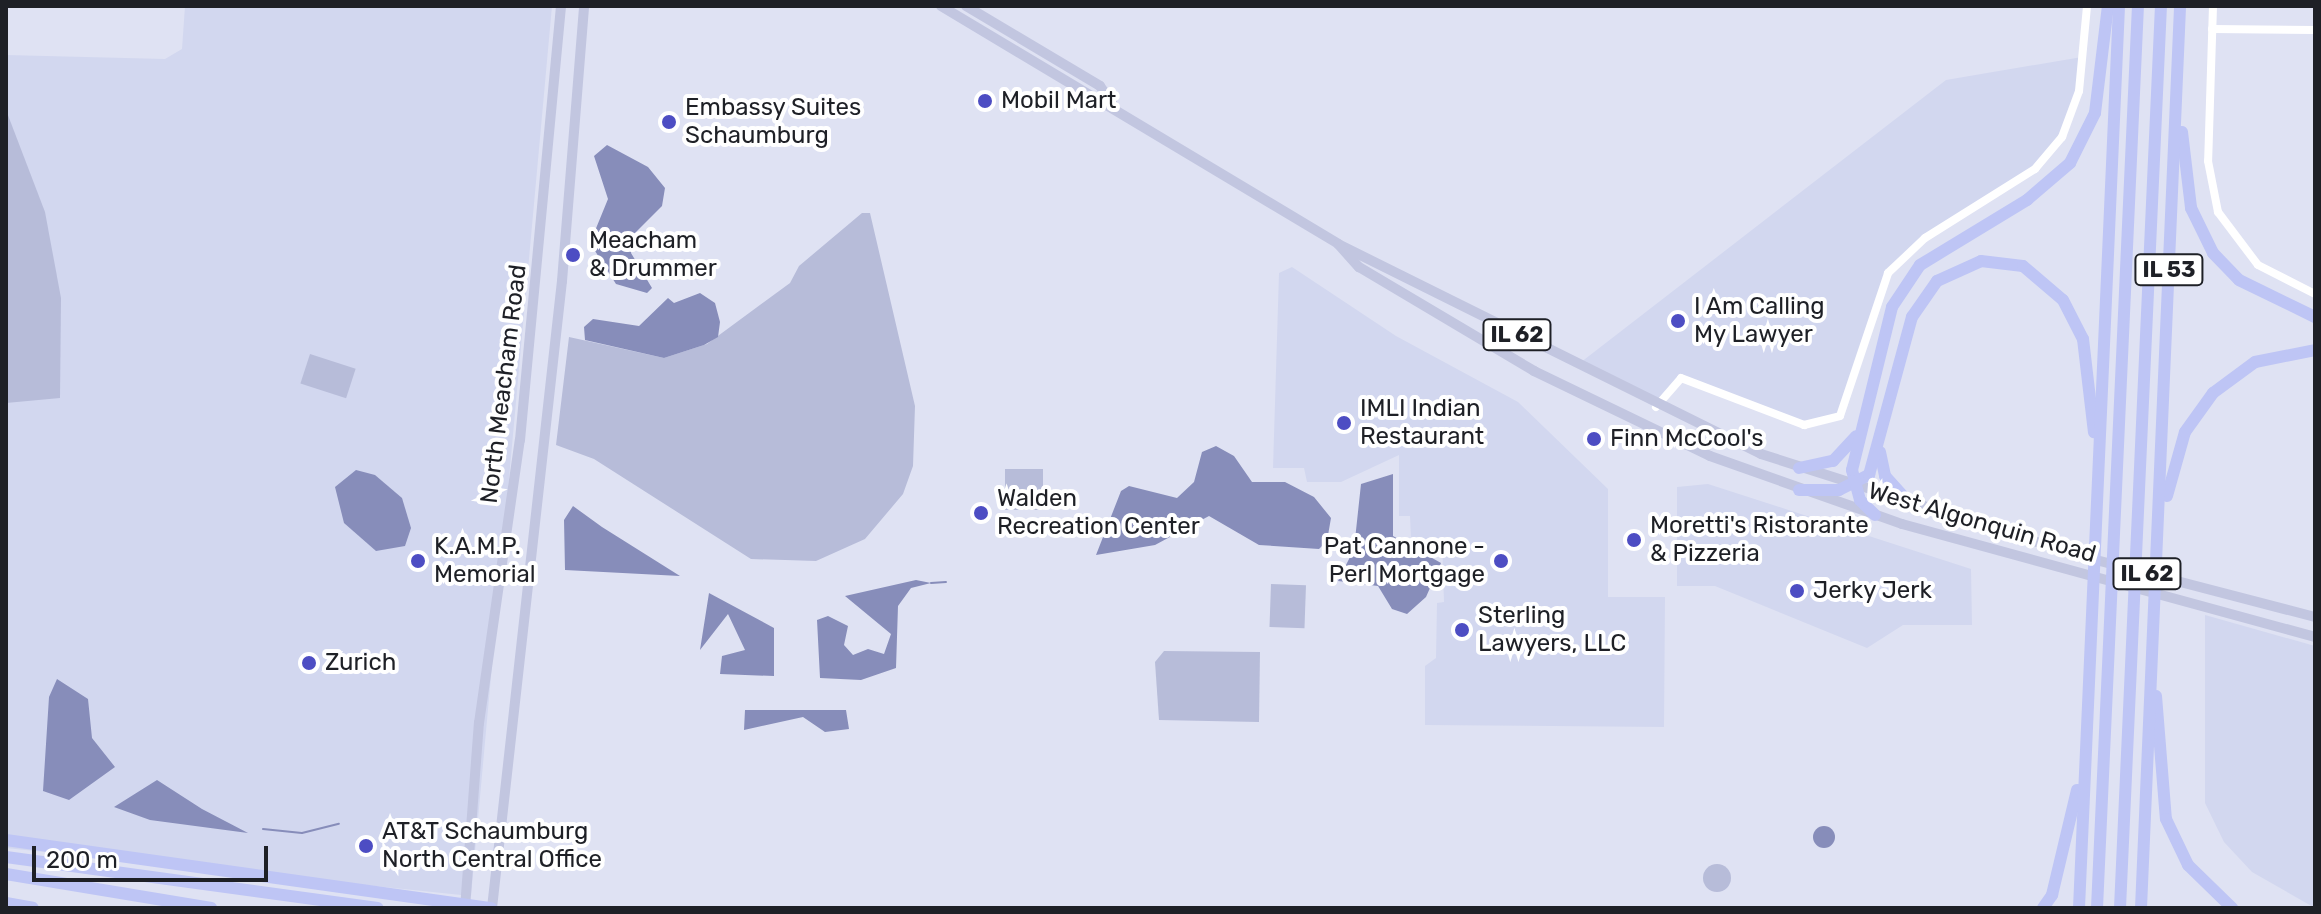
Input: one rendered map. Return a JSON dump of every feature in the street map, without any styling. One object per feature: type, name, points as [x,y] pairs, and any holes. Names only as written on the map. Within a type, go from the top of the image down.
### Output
[{"type":"highway","points":[[1875,515],[1854,486],[1866,411],[1892,307],[1911,275],[2040,191],[2085,140],[2108,6]]},
{"type":"highway","name":"IL 53","points":[[2079,908],[2119,6]]},
{"type":"highway","name":"IL 53","points":[[2097,908],[2138,6]]},
{"type":"highway","name":"IL 53","points":[[2120,908],[2161,6]]},
{"type":"highway","name":"IL 53","points":[[2141,908],[2180,6]]},
{"type":"highway","points":[[2179,38],[2182,160],[2200,230],[2239,280],[2315,317]]},
{"type":"highway","points":[[1799,490],[1854,486],[1869,475],[1880,447],[1909,326],[1924,295],[1958,269],[2003,260],[2042,278],[2076,322],[2098,475]]},
{"type":"highway","points":[[2159,535],[2179,446],[2203,404],[2244,367],[2315,350]]},
{"type":"highway","points":[[1799,468],[1844,455],[1866,411]]},
{"type":"highway","points":[[1880,447],[1885,476],[1909,503]]},
{"type":"highway","points":[[2152,670],[2166,819],[2188,865],[2232,908]]},
{"type":"highway","points":[[2043,908],[2052,895],[2085,747]]},
{"type":"highway","points":[[6,840],[492,905]]},
{"type":"highway","points":[[6,857],[378,908]]},
{"type":"highway","points":[[6,874],[211,908]]},
{"type":"highway","points":[[6,903],[33,908]]},
{"type":"main road","name":"North Meacham Road","points":[[465,908],[561,6]]},
{"type":"main road","name":"North Meacham Road","points":[[492,905],[562,281],[584,6]]},
{"type":"main road","name":"IL 62","points":[[941,6],[1114,106],[1338,244],[1656,407]]},
{"type":"main road","name":"IL 62","points":[[966,6],[1100,86],[1114,106]]},
{"type":"main road","name":"West Algonquin Road","points":[[1338,244],[1359,267],[1418,303],[1646,428],[1799,490],[1875,515],[2315,637]]},
{"type":"main road","name":"West Algonquin Road","points":[[1656,407],[1799,468],[1854,486],[2315,617]]},
{"type":"street","points":[[1656,407],[1681,378],[1804,425],[1840,416],[1888,273],[1925,238],[2035,169],[2062,137],[2079,91],[2087,6]]},
{"type":"street","points":[[2213,6],[2208,173],[2218,212],[2258,265],[2315,294]]},
{"type":"street","points":[[2212,29],[2315,30]]},
{"type":"shaded area","points":[[185,6],[552,6],[471,896],[6,848],[6,55],[165,59],[182,49]]},
{"type":"shaded area","points":[[2082,57],[2075,105],[2046,159],[1925,238],[1888,273],[1846,406],[1834,421],[1816,426],[1681,378],[1656,407],[1576,366],[1946,80]]},
{"type":"shaded area","points":[[6,110],[45,212],[61,298],[60,398],[6,403]]},
{"type":"shaded area","points":[[607,145],[648,167],[665,188],[662,206],[634,234],[631,253],[652,288],[647,293],[616,284],[590,243],[608,199],[594,156]]},
{"type":"shaded area","points":[[862,213],[870,213],[915,406],[913,466],[903,494],[865,539],[816,561],[751,559],[594,459],[556,445],[569,337],[664,358],[707,344],[790,283],[799,266]]},
{"type":"shaded area","points":[[1292,267],[1396,336],[1518,402],[1608,489],[1608,597],[1665,597],[1664,727],[1425,725],[1425,666],[1436,658],[1437,603],[1444,602],[1442,539],[1411,539],[1410,516],[1399,516],[1399,455],[1341,482],[1307,482],[1304,468],[1273,468],[1279,273]]},
{"type":"shaded area","points":[[700,293],[715,303],[720,322],[718,337],[704,345],[664,358],[585,340],[584,327],[593,319],[639,326],[668,298],[674,303]]},
{"type":"shaded area","points":[[310,354],[356,369],[346,398],[300,383]]},
{"type":"shaded area","points":[[1216,446],[1234,456],[1252,482],[1285,482],[1314,497],[1331,518],[1327,541],[1319,549],[1259,545],[1209,516],[1155,545],[1096,555],[1121,491],[1129,486],[1177,498],[1194,482],[1202,452]]},
{"type":"shaded area","points":[[1005,469],[1043,469],[1043,510],[1005,510]]},
{"type":"shaded area","points":[[356,470],[375,475],[402,498],[411,528],[405,546],[376,551],[344,523],[335,487]]},
{"type":"shaded area","points":[[1393,474],[1393,536],[1441,563],[1426,597],[1407,614],[1392,609],[1378,586],[1338,581],[1354,549],[1361,484]]},
{"type":"shaded area","points":[[1708,484],[1971,569],[1972,625],[1903,625],[1867,648],[1715,586],[1677,586],[1677,487]]},
{"type":"shaded area","points":[[573,506],[680,576],[565,570],[564,520]]},
{"type":"shaded area","points":[[916,580],[931,583],[911,588],[898,606],[896,668],[861,680],[820,678],[817,620],[828,616],[848,626],[844,645],[853,655],[868,649],[884,654],[891,634],[845,596]]},
{"type":"shaded area","points":[[1271,584],[1306,585],[1304,628],[1269,627]]},
{"type":"shaded area","points":[[709,593],[774,628],[774,676],[720,674],[722,656],[745,650],[728,614],[700,650]]},
{"type":"shaded area","points":[[2205,615],[2315,646],[2315,908],[2252,872],[2224,842],[2205,803]]},
{"type":"shaded area","points":[[1164,651],[1260,652],[1259,722],[1159,720],[1155,662]]},
{"type":"shaded area","points":[[57,679],[88,699],[92,738],[115,767],[69,800],[43,791],[49,697]]},
{"type":"shaded area","points":[[745,710],[846,710],[849,729],[825,732],[803,717],[744,730]]},
{"type":"shaded area","points":[[157,780],[202,809],[248,833],[150,820],[114,807]]},
{"type":"shaded area","points":[[1820,826],[1828,826],[1835,837],[1828,848],[1820,848],[1813,841],[1813,833]]},
{"type":"shaded area","points":[[1717,864],[1727,868],[1731,878],[1727,888],[1717,892],[1707,888],[1703,878],[1707,868]]},
{"type":"waterway","points":[[931,583],[946,582]]},
{"type":"waterway","points":[[263,829],[302,833],[339,824]]},
{"type":"place","name":"Mobil Mart","points":[[985,101]]},
{"type":"place","name":"Embassy Suites Schaumburg","points":[[669,122]]},
{"type":"place","name":"Meacham & Drummer","points":[[573,255]]},
{"type":"place","name":"I Am Calling My Lawyer","points":[[1678,321]]},
{"type":"place","name":"IMLI Indian Restaurant","points":[[1344,423]]},
{"type":"place","name":"Finn McCool's","points":[[1594,439]]},
{"type":"place","name":"Walden Recreation Center","points":[[981,513]]},
{"type":"place","name":"Moretti's Ristorante & Pizzeria","points":[[1634,540]]},
{"type":"place","name":"K.A.M.P. Memorial","points":[[418,561]]},
{"type":"place","name":"Pat Cannone - Perl Mortgage","points":[[1501,561]]},
{"type":"place","name":"Jerky Jerk","points":[[1797,591]]},
{"type":"place","name":"Sterling Lawyers, LLC","points":[[1462,630]]},
{"type":"place","name":"Zurich","points":[[309,663]]},
{"type":"place","name":"AT&T Schaumburg North Central Office","points":[[366,846]]}]
